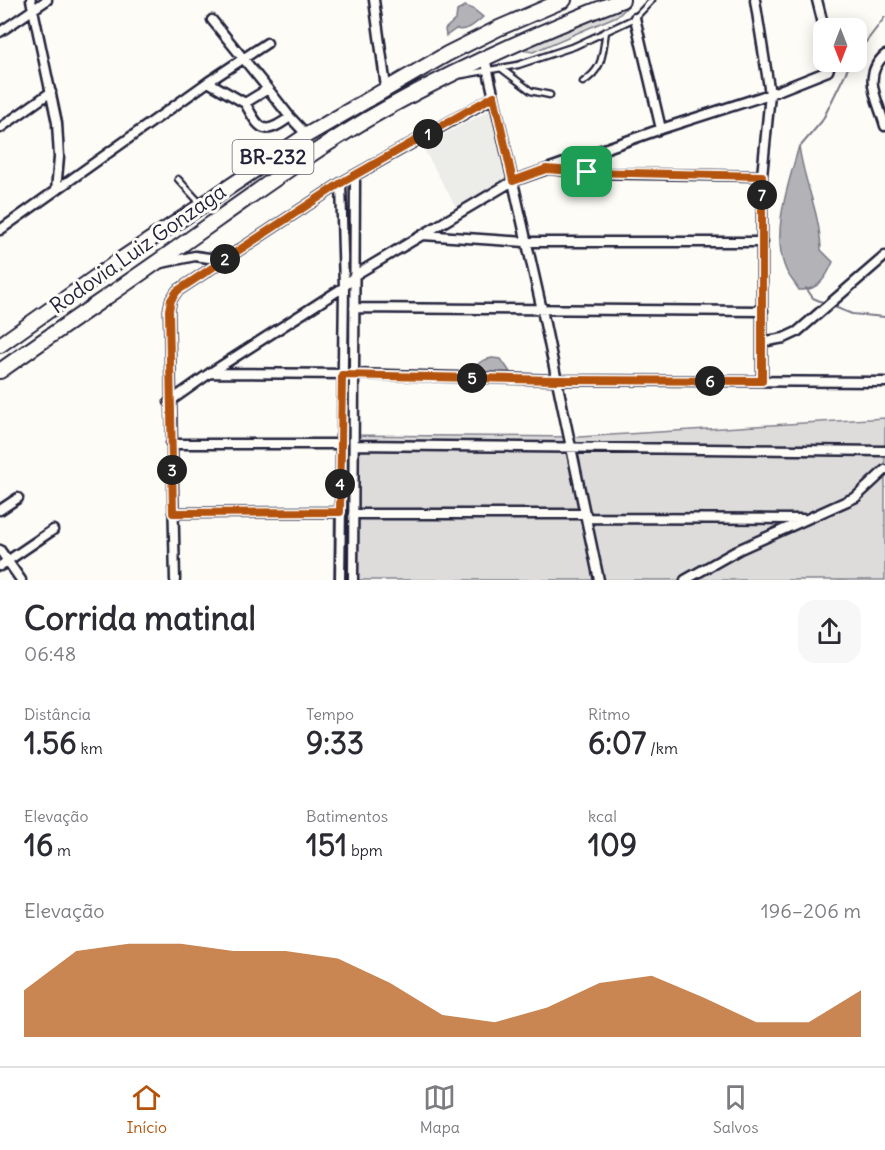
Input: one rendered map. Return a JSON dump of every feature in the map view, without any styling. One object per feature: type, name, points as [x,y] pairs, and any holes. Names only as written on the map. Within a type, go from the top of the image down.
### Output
[{"type":"highway","name":"Rodovia Luiz Gonzaga","points":[[0,345],[307,135],[386,87],[478,38],[564,0]]},
{"type":"highway","name":"Rodovia Luiz Gonzaga","points":[[0,371],[332,141],[445,77],[486,64],[565,22],[622,0]]},
{"type":"street","points":[[0,32],[32,4],[47,0]]},
{"type":"street","points":[[374,0],[386,87]]},
{"type":"street","points":[[755,0],[770,94],[762,176],[762,381]]},
{"type":"street","points":[[817,0],[822,18]]},
{"type":"street","points":[[32,4],[59,136],[56,190]]},
{"type":"street","points":[[635,18],[661,129]]},
{"type":"street","points":[[212,20],[307,135]]},
{"type":"street","points":[[0,230],[208,82],[267,43]]},
{"type":"street","points":[[885,55],[873,69],[871,76],[885,126]]},
{"type":"street","points":[[486,64],[542,310],[599,580]]},
{"type":"street","points":[[170,402],[210,373],[344,287],[355,275],[513,181],[770,94],[825,72]]},
{"type":"street","points":[[208,82],[244,103],[254,120],[266,128],[274,128],[290,117]]},
{"type":"street","points":[[244,103],[268,89]]},
{"type":"street","points":[[0,128],[51,92]]},
{"type":"street","points":[[175,580],[170,402],[169,310],[171,300],[177,291],[341,183],[494,96]]},
{"type":"street","points":[[546,169],[762,176]]},
{"type":"street","points":[[353,580],[355,175]]},
{"type":"street","points":[[340,580],[344,287],[341,183]]},
{"type":"street","points":[[422,235],[525,242],[763,242]]},
{"type":"street","points":[[153,265],[195,256],[223,260]]},
{"type":"street","points":[[762,342],[784,338],[797,332],[885,256]]},
{"type":"street","points":[[354,308],[763,311]]},
{"type":"street","points":[[210,373],[354,374],[556,380],[885,382]]},
{"type":"street","points":[[171,444],[341,444]]},
{"type":"street","points":[[354,445],[885,451]]},
{"type":"street","points":[[685,580],[740,549],[855,497],[885,470]]},
{"type":"street","points":[[0,510],[18,498]]},
{"type":"street","points":[[173,513],[340,512]]},
{"type":"street","points":[[353,514],[806,519]]},
{"type":"street","points":[[0,566],[53,530]]},
{"type":"street","points":[[0,550],[21,580]]},
{"type":"lane","points":[[502,69],[575,46],[635,18],[652,0]]},
{"type":"lane","points":[[583,82],[595,74],[599,67],[606,31]]},
{"type":"lane","points":[[486,64],[502,69],[531,91],[550,95]]},
{"type":"lane","points":[[178,179],[201,206]]},
{"type":"shaded area","points":[[630,4],[619,15],[533,52],[509,48]]},
{"type":"shaded area","points":[[465,6],[483,17],[471,27],[456,29],[446,36],[445,29],[456,19],[457,11]]},
{"type":"shaded area","points":[[492,109],[507,179],[456,207],[422,146]]},
{"type":"shaded area","points":[[799,146],[818,223],[821,250],[833,262],[820,282],[806,290],[799,290],[786,270],[780,240],[780,224],[786,192]]},
{"type":"shaded area","points":[[492,358],[501,359],[510,372],[475,372],[481,362]]},
{"type":"shaded area","points":[[885,418],[885,580],[334,580],[335,435],[579,437]]},
{"type":"waterway","points":[[867,41],[885,17]]},
{"type":"waterway","points":[[799,148],[822,121],[846,72]]},
{"type":"waterway","points":[[806,288],[813,298],[827,304]]},
{"type":"waterway","points":[[832,306],[852,314],[885,317]]},
{"type":"route","points":[[494,96],[513,181],[546,169],[587,172],[762,176],[762,381],[556,380],[342,375],[340,512],[173,513],[169,310],[171,300],[177,291],[341,183],[494,96]]}]
